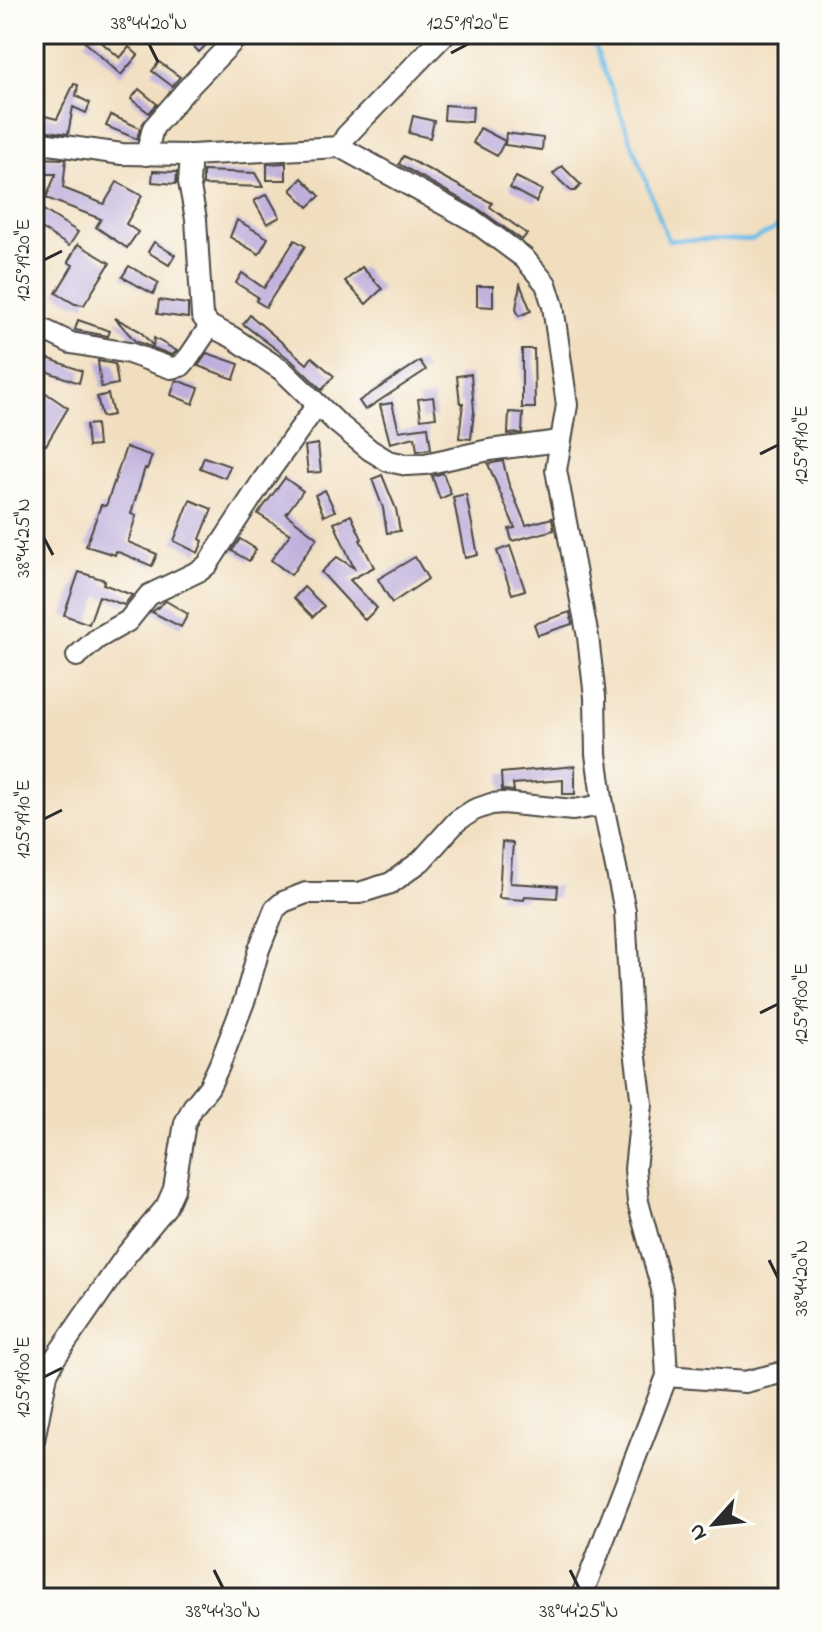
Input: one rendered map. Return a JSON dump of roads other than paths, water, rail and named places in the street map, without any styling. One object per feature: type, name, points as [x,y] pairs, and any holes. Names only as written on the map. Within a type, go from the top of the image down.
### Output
[{"type":"street","points":[[146,155],[153,128],[240,34]]},
{"type":"street","points":[[340,147],[346,136],[445,34]]},
{"type":"street","points":[[34,142],[146,155],[340,147],[474,221],[524,258],[546,284],[553,306],[567,405],[556,470],[588,637],[595,697],[596,754],[625,911],[631,1020],[642,1104],[635,1169],[638,1202],[662,1289],[667,1376],[581,1598]]},
{"type":"street","points":[[191,155],[189,182],[196,219],[202,316],[210,326],[283,371],[317,405],[370,450],[388,461],[407,465],[560,441]]},
{"type":"street","points":[[34,325],[71,343],[129,353],[171,368],[181,366],[210,326]]},
{"type":"street","points":[[77,656],[98,638],[128,621],[149,595],[208,564],[317,405]]},
{"type":"street","points":[[34,1440],[47,1374],[55,1358],[127,1254],[166,1207],[174,1189],[185,1123],[219,1066],[275,909],[283,902],[306,893],[359,893],[391,883],[421,861],[457,821],[491,804],[573,810],[603,805]]},
{"type":"street","points":[[667,1376],[745,1382],[788,1371]]},
{"type":"waterway","points":[[591,34],[668,240],[752,240],[774,230],[788,214]]}]
